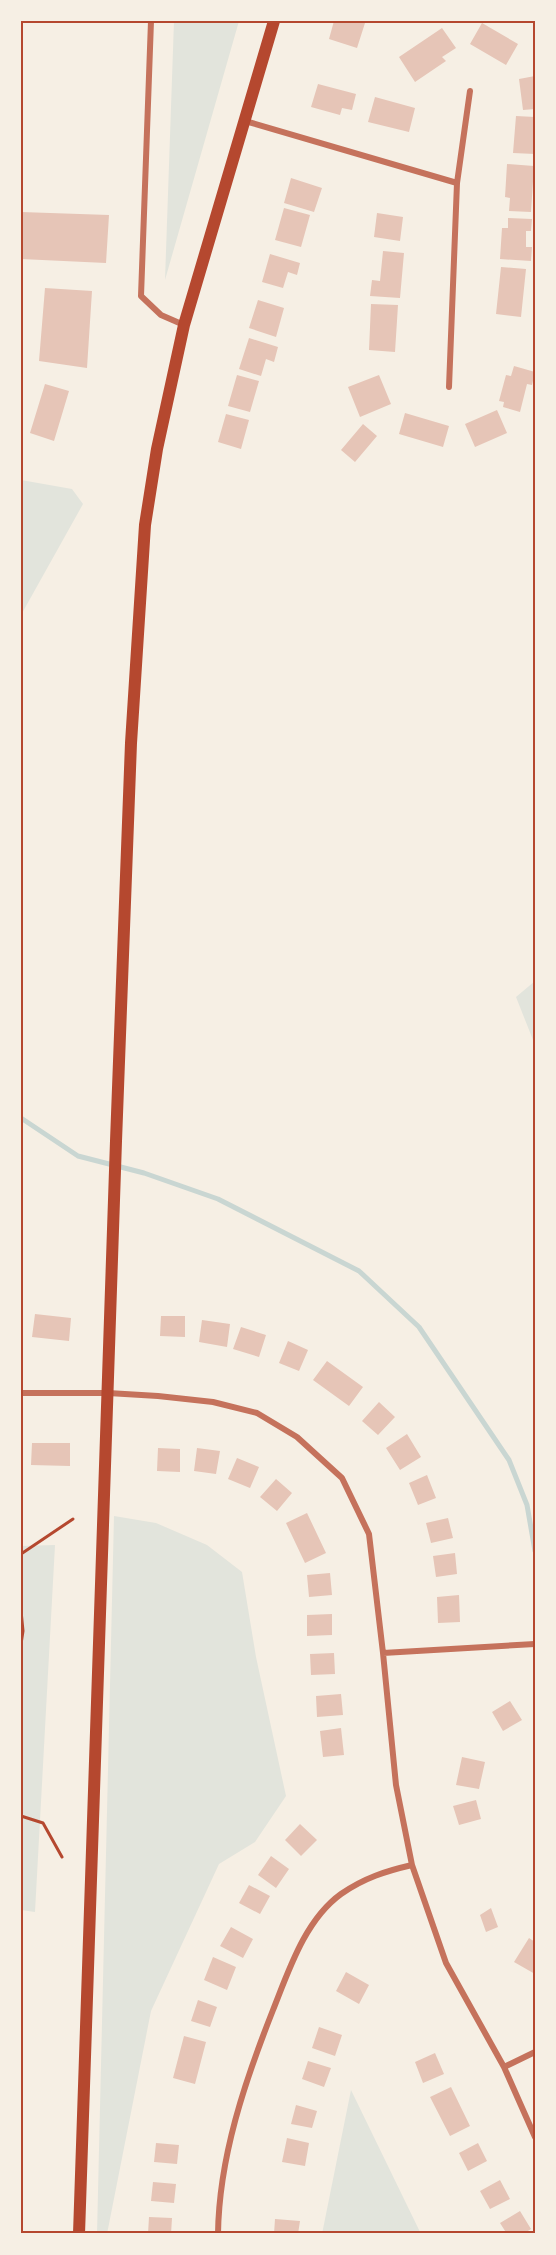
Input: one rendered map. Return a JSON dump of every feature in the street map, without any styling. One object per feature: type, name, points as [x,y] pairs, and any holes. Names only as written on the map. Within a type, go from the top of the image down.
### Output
[{"type":"main road","points":[[79,2234],[131,743],[145,525],[157,449],[184,325],[273,21]]},
{"type":"street","points":[[151,21],[141,296],[161,315],[184,325]]},
{"type":"street","points":[[449,387],[457,183],[470,91]]},
{"type":"street","points":[[245,121],[457,183]]},
{"type":"street","points":[[21,1393],[108,1393],[213,1402],[257,1413],[305,1443],[342,1478],[369,1534],[396,1785],[412,1865],[446,1963],[504,2067],[535,2137]]},
{"type":"street","points":[[383,1653],[535,1644]]},
{"type":"street","points":[[218,2234],[224,2170],[246,2078],[290,1968],[316,1920],[340,1894],[377,1873],[412,1865]]},
{"type":"street","points":[[504,2067],[535,2052]]},
{"type":"path","points":[[21,1554],[73,1519]]},
{"type":"path","points":[[21,1611],[24,1631],[21,1644]]},
{"type":"path","points":[[21,1816],[43,1823],[62,1857]]},
{"type":"shaded area","points":[[174,21],[239,21],[165,280]]},
{"type":"shaded area","points":[[21,480],[72,489],[83,504],[21,615]]},
{"type":"shaded area","points":[[535,981],[535,1045],[516,997]]},
{"type":"shaded area","points":[[114,1516],[156,1523],[207,1545],[242,1572],[256,1657],[286,1796],[255,1842],[219,1864],[151,2011],[107,2234],[97,2234]]},
{"type":"shaded area","points":[[55,1545],[35,1912],[21,1910],[21,1546]]},
{"type":"shaded area","points":[[351,2090],[421,2234],[322,2234]]},
{"type":"building","points":[[334,21],[365,23],[357,48],[329,39]]},
{"type":"building","points":[[482,23],[518,44],[506,65],[470,44]]},
{"type":"building","points":[[442,28],[456,48],[442,57],[446,61],[415,82],[399,57]]},
{"type":"building","points":[[535,76],[535,109],[523,110],[519,79]]},
{"type":"building","points":[[318,84],[356,94],[352,110],[342,108],[340,115],[311,107]]},
{"type":"building","points":[[375,97],[415,108],[409,132],[368,122]]},
{"type":"building","points":[[516,116],[535,117],[535,154],[513,153]]},
{"type":"building","points":[[507,164],[534,166],[531,212],[509,211],[510,198],[505,197]]},
{"type":"building","points":[[291,178],[322,188],[314,212],[284,203]]},
{"type":"building","points":[[284,208],[310,215],[301,247],[275,240]]},
{"type":"building","points":[[21,212],[109,215],[106,263],[21,259]]},
{"type":"building","points":[[377,213],[403,217],[400,241],[374,237]]},
{"type":"building","points":[[508,218],[532,219],[531,231],[526,231],[526,247],[532,247],[531,261],[500,259],[502,228],[508,228]]},
{"type":"building","points":[[383,251],[404,253],[400,298],[370,296],[372,280],[380,281]]},
{"type":"building","points":[[270,254],[300,263],[297,275],[288,272],[283,288],[262,282]]},
{"type":"building","points":[[501,267],[526,269],[521,317],[496,314]]},
{"type":"building","points":[[45,288],[92,291],[87,368],[39,361]]},
{"type":"building","points":[[258,300],[284,308],[276,337],[249,328]]},
{"type":"building","points":[[371,304],[398,305],[395,352],[369,350]]},
{"type":"building","points":[[249,338],[278,347],[274,362],[266,359],[261,376],[239,369]]},
{"type":"building","points":[[514,366],[535,372],[532,385],[527,384],[520,412],[503,407],[504,402],[499,401],[506,375],[511,376]]},
{"type":"building","points":[[237,375],[259,381],[250,412],[228,406]]},
{"type":"building","points":[[379,375],[391,404],[360,417],[348,387]]},
{"type":"building","points":[[45,384],[69,391],[54,441],[30,433]]},
{"type":"building","points":[[497,410],[507,433],[475,447],[465,424]]},
{"type":"building","points":[[405,413],[449,426],[443,447],[399,434]]},
{"type":"building","points":[[226,414],[249,420],[241,449],[218,442]]},
{"type":"building","points":[[363,424],[377,436],[355,462],[341,450]]},
{"type":"building","points":[[35,1314],[71,1318],[69,1341],[32,1337]]},
{"type":"building","points":[[161,1316],[185,1316],[185,1337],[160,1336]]},
{"type":"building","points":[[202,1320],[230,1324],[227,1347],[199,1342]]},
{"type":"building","points":[[241,1327],[266,1335],[259,1357],[233,1349]]},
{"type":"building","points":[[288,1341],[308,1350],[299,1371],[279,1363]]},
{"type":"building","points":[[327,1361],[363,1387],[349,1406],[313,1380]]},
{"type":"building","points":[[379,1402],[395,1417],[378,1435],[362,1421]]},
{"type":"building","points":[[407,1434],[421,1457],[400,1470],[386,1448]]},
{"type":"building","points":[[32,1443],[70,1443],[70,1466],[31,1465]]},
{"type":"building","points":[[158,1448],[180,1449],[180,1472],[157,1471]]},
{"type":"building","points":[[197,1448],[220,1451],[216,1474],[194,1471]]},
{"type":"building","points":[[237,1458],[259,1467],[250,1488],[228,1479]]},
{"type":"building","points":[[427,1475],[436,1498],[418,1505],[409,1483]]},
{"type":"building","points":[[276,1479],[292,1493],[277,1511],[260,1497]]},
{"type":"building","points":[[307,1513],[326,1553],[305,1563],[286,1523]]},
{"type":"building","points":[[448,1518],[453,1538],[431,1543],[426,1523]]},
{"type":"building","points":[[455,1553],[457,1574],[436,1577],[433,1556]]},
{"type":"building","points":[[330,1573],[332,1595],[309,1597],[307,1575]]},
{"type":"building","points":[[459,1595],[460,1622],[438,1623],[437,1597]]},
{"type":"building","points":[[332,1614],[332,1635],[307,1636],[307,1615]]},
{"type":"building","points":[[334,1653],[335,1674],[311,1675],[310,1654]]},
{"type":"building","points":[[341,1694],[343,1715],[317,1717],[316,1696]]},
{"type":"building","points":[[510,1701],[522,1720],[503,1731],[492,1712]]},
{"type":"building","points":[[341,1728],[344,1755],[323,1757],[320,1731]]},
{"type":"building","points":[[462,1757],[485,1762],[479,1789],[456,1785]]},
{"type":"building","points":[[476,1800],[481,1819],[459,1825],[453,1806]]},
{"type":"building","points":[[300,1824],[317,1840],[301,1856],[285,1840]]},
{"type":"building","points":[[271,1856],[289,1869],[276,1888],[258,1875]]},
{"type":"building","points":[[249,1885],[270,1896],[260,1914],[239,1903]]},
{"type":"building","points":[[491,1908],[498,1927],[486,1932],[480,1915]]},
{"type":"building","points":[[231,1927],[253,1939],[243,1958],[220,1946]]},
{"type":"building","points":[[529,1938],[535,1942],[535,1974],[514,1962]]},
{"type":"building","points":[[213,1957],[236,1967],[227,1990],[204,1980]]},
{"type":"building","points":[[346,1972],[369,1985],[359,2004],[336,1991]]},
{"type":"building","points":[[198,2000],[217,2007],[210,2027],[191,2021]]},
{"type":"building","points":[[319,2027],[342,2035],[335,2056],[312,2048]]},
{"type":"building","points":[[184,2036],[206,2042],[195,2084],[173,2078]]},
{"type":"building","points":[[435,2053],[444,2074],[423,2083],[415,2062]]},
{"type":"building","points":[[308,2061],[331,2068],[324,2087],[302,2079]]},
{"type":"building","points":[[451,2087],[470,2126],[450,2136],[430,2097]]},
{"type":"building","points":[[296,2105],[317,2111],[312,2128],[291,2124]]},
{"type":"building","points":[[287,2138],[309,2143],[305,2166],[282,2162]]},
{"type":"building","points":[[156,2143],[179,2145],[177,2164],[154,2162]]},
{"type":"building","points":[[478,2143],[487,2161],[468,2171],[459,2153]]},
{"type":"building","points":[[500,2180],[510,2199],[490,2209],[480,2191]]},
{"type":"building","points":[[153,2182],[176,2184],[174,2203],[151,2201]]},
{"type":"building","points":[[520,2211],[531,2229],[523,2234],[507,2234],[500,2223]]},
{"type":"building","points":[[149,2217],[172,2218],[171,2234],[148,2234]]},
{"type":"building","points":[[275,2219],[300,2221],[298,2234],[274,2234]]},
{"type":"waterway","points":[[21,1118],[78,1156],[144,1173],[218,1199],[359,1271],[419,1327],[509,1460],[527,1505],[535,1551]]}]
